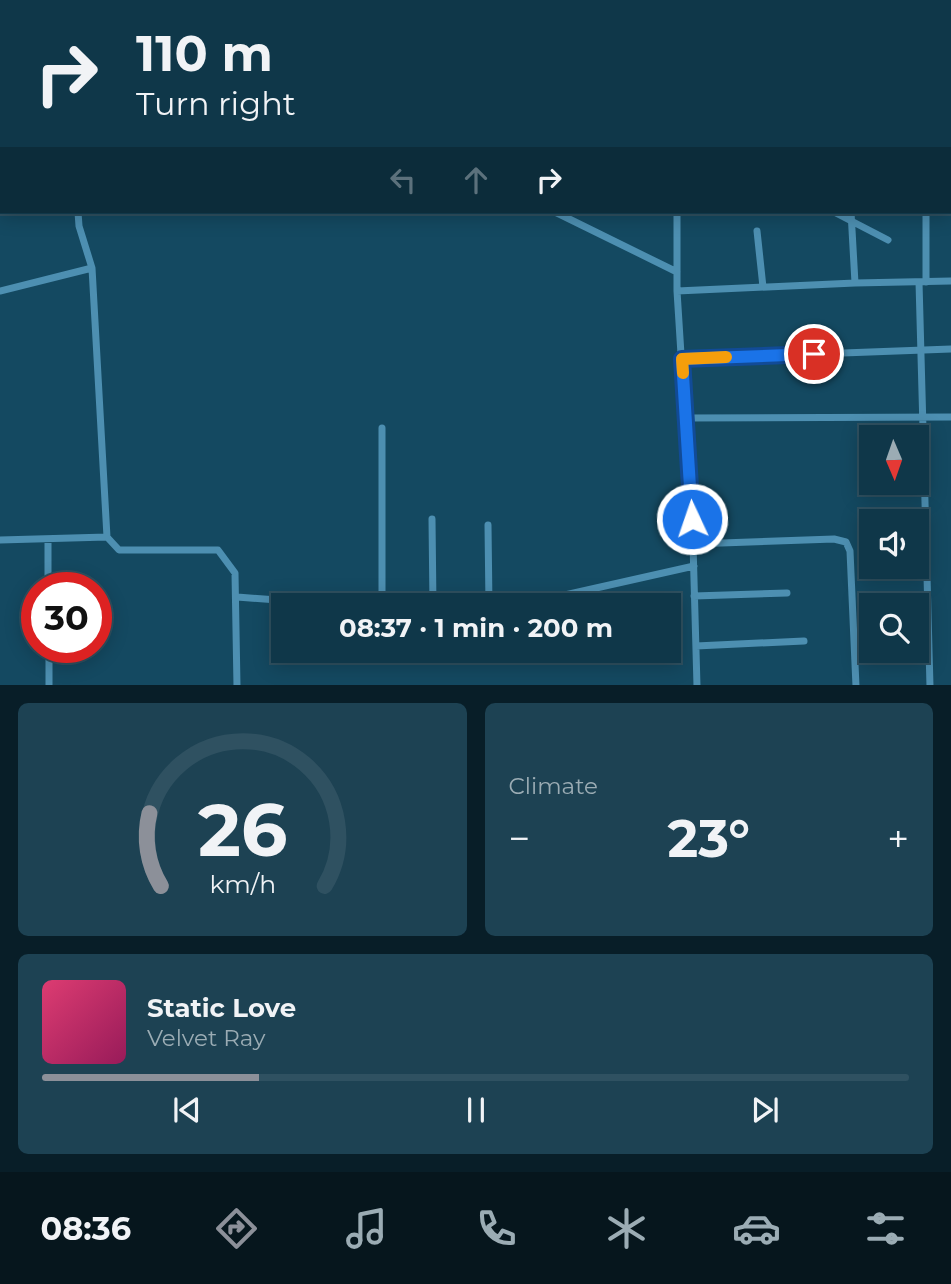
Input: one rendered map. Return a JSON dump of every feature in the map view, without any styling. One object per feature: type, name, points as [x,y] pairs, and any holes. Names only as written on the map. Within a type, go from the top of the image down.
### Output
[{"type":"street","points":[[78,214],[79,226],[92,268],[107,537],[119,550],[218,550],[235,573],[237,685]]},
{"type":"street","points":[[559,214],[677,272]]},
{"type":"street","points":[[677,214],[677,291],[693,544],[697,685]]},
{"type":"street","points":[[926,214],[920,349],[930,685]]},
{"type":"street","points":[[852,216],[888,240]]},
{"type":"street","points":[[852,216],[855,283]]},
{"type":"street","points":[[757,232],[763,287]]},
{"type":"street","points":[[0,291],[92,268]]},
{"type":"street","points":[[677,291],[951,281]]},
{"type":"street","points":[[682,359],[951,349]]},
{"type":"street","points":[[686,418],[951,416]]},
{"type":"street","points":[[382,428],[382,593]]},
{"type":"street","points":[[432,519],[433,593]]},
{"type":"street","points":[[488,524],[489,593]]},
{"type":"street","points":[[0,540],[107,537]]},
{"type":"street","points":[[693,544],[834,539],[846,542],[850,551],[856,685]]},
{"type":"street","points":[[48,540],[48,572]]},
{"type":"street","points":[[574,593],[694,566]]},
{"type":"street","points":[[695,596],[787,593]]},
{"type":"street","points":[[237,597],[271,600]]},
{"type":"street","points":[[696,646],[804,641]]},
{"type":"street","points":[[49,663],[49,685]]},
{"type":"slow traffic","points":[[683,373],[682,359],[726,357]]},
{"type":"route","points":[[692,519],[682,359],[814,354]]}]
